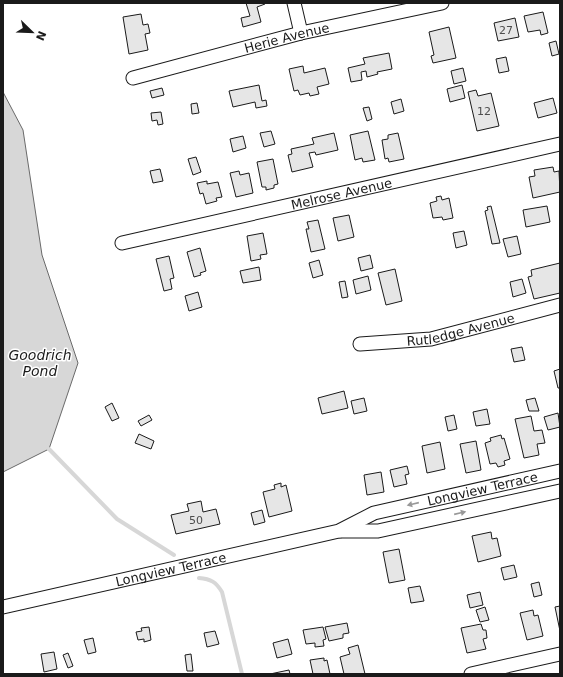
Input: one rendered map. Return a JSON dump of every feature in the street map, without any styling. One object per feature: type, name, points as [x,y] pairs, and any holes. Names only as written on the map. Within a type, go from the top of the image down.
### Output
[{"type":"street","points":[[294,3],[301,33]]},
{"type":"street","name":"Herie Avenue","points":[[133,78],[301,33],[442,3]]},
{"type":"street","name":"Melrose Avenue","points":[[122,243],[560,144]]},
{"type":"street","name":"Rutledge Avenue","points":[[360,344],[431,339],[560,305]]},
{"type":"street","name":"Longview Terrace","points":[[3,607],[338,530],[374,513],[560,471]]},
{"type":"street","name":"Longview Terrace","points":[[338,530],[378,531],[560,491]]},
{"type":"street","points":[[471,674],[560,654]]},
{"type":"water","name":"Goodrich Pond","points":[[3,92],[23,130],[42,255],[78,363],[49,449],[3,472]]},
{"type":"building","points":[[246,3],[265,3],[257,7],[261,22],[243,27],[241,18],[250,16]]},
{"type":"building","points":[[543,12],[548,33],[541,35],[540,30],[528,32],[524,16]]},
{"type":"building","points":[[141,14],[143,25],[148,24],[150,33],[145,34],[148,50],[129,54],[123,17]]},
{"type":"building","points":[[515,18],[519,37],[498,41],[494,23]]},
{"type":"building","points":[[449,27],[456,58],[433,63],[431,56],[434,55],[429,32]]},
{"type":"building","points":[[556,41],[559,54],[552,56],[549,43]]},
{"type":"building","points":[[389,53],[392,69],[377,72],[378,74],[367,77],[366,71],[361,72],[362,80],[351,82],[348,68],[365,64],[363,58]]},
{"type":"building","points":[[506,57],[509,71],[499,73],[496,59]]},
{"type":"building","points":[[303,66],[304,73],[325,68],[329,84],[317,87],[319,94],[310,96],[309,93],[300,95],[298,90],[294,91],[289,69]]},
{"type":"building","points":[[463,68],[466,81],[454,84],[451,71]]},
{"type":"building","points":[[259,85],[262,101],[266,100],[267,106],[256,108],[255,102],[233,107],[229,91]]},
{"type":"building","points":[[462,85],[465,98],[450,102],[447,89]]},
{"type":"building","points":[[162,88],[164,95],[152,98],[150,91]]},
{"type":"building","points":[[476,90],[478,96],[491,93],[499,126],[477,131],[468,92]]},
{"type":"building","points":[[553,98],[557,113],[538,118],[534,103]]},
{"type":"building","points":[[401,99],[404,111],[394,114],[391,102]]},
{"type":"building","points":[[197,103],[199,113],[192,114],[191,104]]},
{"type":"building","points":[[369,107],[372,119],[367,121],[363,108]]},
{"type":"building","points":[[161,112],[163,124],[158,125],[157,120],[152,121],[151,113]]},
{"type":"building","points":[[271,131],[275,144],[264,147],[260,133]]},
{"type":"building","points":[[368,131],[375,160],[363,162],[362,158],[355,160],[350,135]]},
{"type":"building","points":[[334,133],[338,150],[316,155],[315,152],[309,153],[313,167],[292,172],[288,155],[292,154],[291,149],[314,144],[312,138]]},
{"type":"building","points":[[398,133],[404,159],[389,162],[388,158],[385,159],[382,140],[388,139],[388,135]]},
{"type":"building","points":[[243,136],[246,148],[233,152],[230,139]]},
{"type":"building","points":[[196,157],[201,172],[193,175],[188,159]]},
{"type":"building","points":[[273,159],[278,184],[274,185],[274,188],[266,190],[266,187],[262,187],[257,162]]},
{"type":"building","points":[[553,167],[554,172],[559,171],[560,192],[533,198],[529,177],[535,176],[534,170]]},
{"type":"building","points":[[160,169],[163,181],[153,183],[150,171]]},
{"type":"building","points":[[239,171],[240,175],[249,173],[253,193],[236,197],[230,173]]},
{"type":"building","points":[[207,181],[207,184],[218,182],[222,197],[216,198],[217,201],[206,204],[203,193],[200,194],[197,183]]},
{"type":"building","points":[[441,196],[442,200],[449,198],[453,218],[443,220],[442,217],[433,218],[430,203],[437,201],[436,197]]},
{"type":"building","points":[[491,206],[500,243],[492,244],[485,211],[488,210],[487,207]]},
{"type":"building","points":[[547,206],[550,222],[526,227],[523,210]]},
{"type":"building","points":[[349,215],[354,237],[338,241],[333,218]]},
{"type":"building","points":[[318,220],[325,249],[311,252],[306,229],[309,229],[307,222]]},
{"type":"building","points":[[464,231],[467,245],[456,248],[453,233]]},
{"type":"building","points":[[263,233],[267,254],[260,255],[261,259],[251,261],[247,236]]},
{"type":"building","points":[[517,236],[521,254],[508,257],[503,239]]},
{"type":"building","points":[[200,248],[206,271],[200,273],[201,275],[194,277],[187,252]]},
{"type":"building","points":[[370,255],[373,268],[361,271],[358,258]]},
{"type":"building","points":[[169,256],[174,278],[170,279],[172,289],[164,291],[156,259]]},
{"type":"building","points":[[319,260],[323,275],[313,278],[309,263]]},
{"type":"building","points":[[560,263],[560,293],[534,299],[528,277],[532,276],[531,270]]},
{"type":"building","points":[[259,267],[261,280],[243,283],[240,271]]},
{"type":"building","points":[[395,269],[402,301],[386,305],[378,273]]},
{"type":"building","points":[[368,276],[371,290],[356,294],[353,280]]},
{"type":"building","points":[[522,279],[526,293],[513,297],[510,282]]},
{"type":"building","points":[[345,281],[348,297],[342,298],[339,282]]},
{"type":"building","points":[[198,292],[202,307],[189,311],[185,296]]},
{"type":"building","points":[[522,347],[525,360],[514,362],[511,349]]},
{"type":"building","points":[[560,369],[560,388],[558,388],[554,371]]},
{"type":"building","points":[[344,391],[348,408],[322,414],[318,398]]},
{"type":"building","points":[[364,398],[367,411],[354,414],[351,401]]},
{"type":"building","points":[[535,398],[539,411],[529,411],[526,400]]},
{"type":"building","points":[[112,403],[119,418],[112,421],[105,407]]},
{"type":"building","points":[[487,409],[490,424],[476,426],[473,412]]},
{"type":"building","points":[[558,413],[560,427],[548,430],[544,417]]},
{"type":"building","points":[[149,415],[152,420],[141,426],[138,421]]},
{"type":"building","points":[[454,415],[457,429],[448,431],[445,417]]},
{"type":"building","points":[[531,416],[534,431],[542,430],[545,443],[537,444],[539,455],[524,458],[515,419]]},
{"type":"building","points":[[139,434],[154,441],[151,449],[135,443]]},
{"type":"building","points":[[501,435],[502,439],[504,438],[510,459],[504,461],[505,465],[498,467],[496,463],[490,464],[485,443],[491,441],[490,438]]},
{"type":"building","points":[[476,441],[481,470],[466,473],[460,444]]},
{"type":"building","points":[[440,442],[445,469],[427,473],[422,446]]},
{"type":"building","points":[[407,466],[409,474],[405,475],[407,484],[394,487],[390,470]]},
{"type":"building","points":[[381,472],[384,492],[367,495],[364,475]]},
{"type":"building","points":[[281,483],[281,487],[286,485],[292,511],[269,517],[263,492],[275,489],[274,485]]},
{"type":"building","points":[[201,501],[203,512],[216,509],[220,524],[176,534],[171,515],[189,511],[187,504]]},
{"type":"building","points":[[262,510],[265,522],[254,525],[251,513]]},
{"type":"building","points":[[491,532],[492,539],[497,538],[501,556],[478,562],[472,536]]},
{"type":"building","points":[[399,549],[405,580],[389,583],[383,552]]},
{"type":"building","points":[[514,565],[517,577],[504,580],[501,568]]},
{"type":"building","points":[[539,582],[542,595],[534,597],[531,584]]},
{"type":"building","points":[[420,586],[424,601],[411,603],[408,588]]},
{"type":"building","points":[[480,592],[483,605],[470,608],[467,595]]},
{"type":"building","points":[[560,606],[560,631],[555,607]]},
{"type":"building","points":[[485,607],[489,620],[480,622],[476,610]]},
{"type":"building","points":[[533,610],[534,616],[538,615],[543,636],[527,640],[520,613]]},
{"type":"building","points":[[347,623],[349,633],[343,634],[343,638],[329,641],[325,627]]},
{"type":"building","points":[[481,624],[483,630],[486,630],[487,638],[483,639],[486,649],[467,653],[461,628]]},
{"type":"building","points":[[149,627],[151,640],[144,642],[144,639],[138,640],[136,632],[142,631],[141,628]]},
{"type":"building","points":[[323,627],[326,639],[323,640],[324,646],[315,647],[315,643],[306,644],[303,630]]},
{"type":"building","points":[[215,631],[219,644],[207,647],[204,633]]},
{"type":"building","points":[[93,638],[96,652],[88,654],[84,640]]},
{"type":"building","points":[[288,639],[292,654],[277,658],[273,643]]},
{"type":"building","points":[[358,645],[365,674],[344,674],[340,657],[350,654],[348,648]]},
{"type":"building","points":[[54,652],[57,669],[44,672],[41,654]]},
{"type":"building","points":[[68,653],[73,666],[68,668],[63,655]]},
{"type":"building","points":[[191,654],[193,671],[187,671],[185,655]]},
{"type":"building","points":[[324,658],[324,661],[327,660],[330,674],[313,674],[310,660]]},
{"type":"building","points":[[289,670],[290,674],[270,674]]},
{"type":"waterway","points":[[49,449],[117,519],[174,555]]},
{"type":"waterway","points":[[199,578],[207,579],[213,582],[222,592],[242,674]]}]
